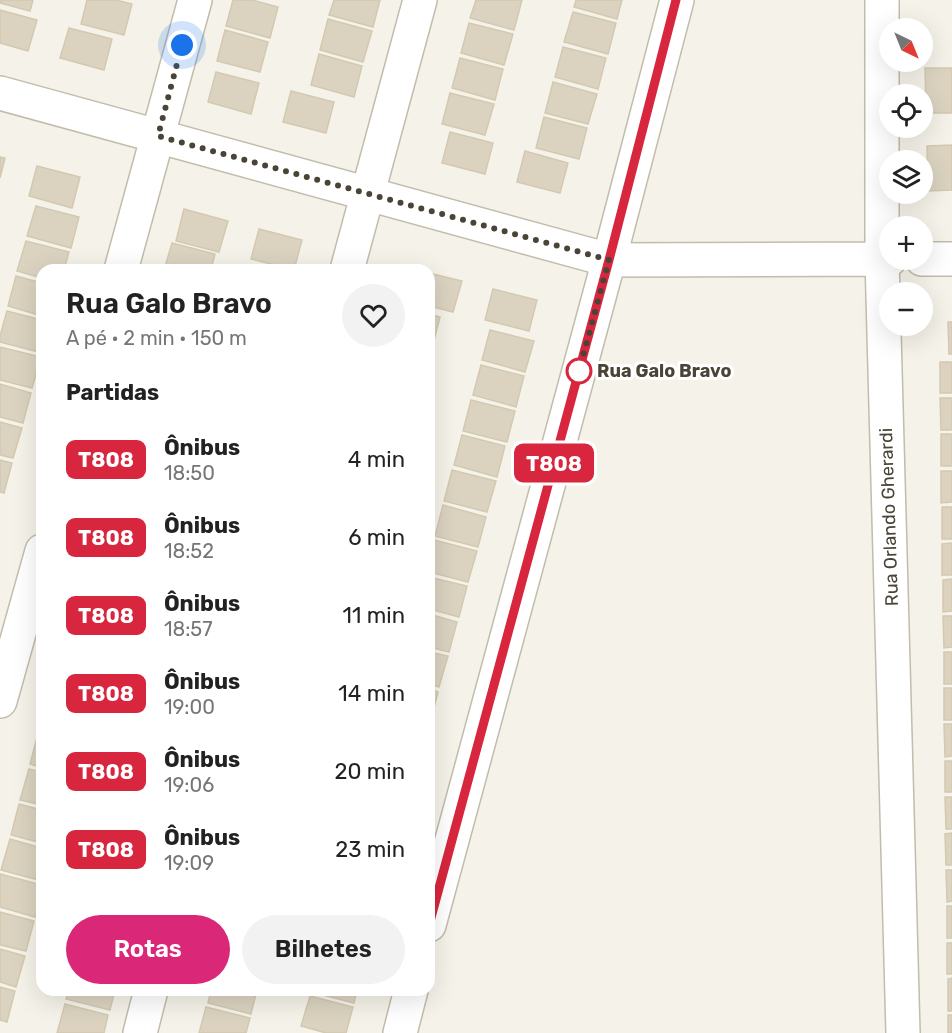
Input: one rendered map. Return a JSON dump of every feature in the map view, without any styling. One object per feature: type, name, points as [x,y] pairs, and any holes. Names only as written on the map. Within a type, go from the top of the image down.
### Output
[{"type":"street","points":[[123,264],[195,0]]},
{"type":"street","points":[[349,264],[420,0]]},
{"type":"street","points":[[435,902],[609,260],[676,0]]},
{"type":"street","name":"Rua Orlando Gherardi","points":[[882,0],[885,216]]},
{"type":"street","points":[[0,93],[609,260],[879,259]]},
{"type":"street","points":[[933,259],[952,259]]},
{"type":"street","name":"Rua Orlando Gherardi","points":[[886,270],[903,1033]]},
{"type":"street","points":[[0,701],[36,572]]},
{"type":"street","points":[[140,1033],[149,996]]},
{"type":"street","points":[[400,1033],[409,996]]},
{"type":"building","points":[[0,0],[33,0],[30,11],[0,3]]},
{"type":"building","points":[[87,0],[116,0],[132,4],[124,35],[81,24]]},
{"type":"building","points":[[233,0],[252,0],[278,7],[270,38],[226,26]]},
{"type":"building","points":[[334,0],[380,0],[373,27],[329,15]]},
{"type":"building","points":[[476,0],[522,0],[514,30],[470,18]]},
{"type":"building","points":[[576,0],[622,0],[617,19],[574,7]]},
{"type":"building","points":[[0,10],[37,20],[28,51],[0,43]]},
{"type":"building","points":[[573,12],[616,23],[608,54],[564,42]]},
{"type":"building","points":[[328,19],[372,31],[363,62],[320,50]]},
{"type":"building","points":[[469,23],[513,34],[504,65],[461,53]]},
{"type":"building","points":[[69,28],[112,39],[104,70],[60,58]]},
{"type":"building","points":[[225,30],[268,42],[260,72],[217,61]]},
{"type":"building","points":[[563,47],[606,58],[598,89],[555,77]]},
{"type":"building","points":[[319,54],[362,66],[354,97],[311,85]]},
{"type":"building","points":[[460,58],[503,69],[495,100],[452,88]]},
{"type":"building","points":[[933,68],[952,68],[952,113],[933,113],[933,84],[925,84],[925,72],[933,72]]},
{"type":"building","points":[[216,72],[259,83],[251,114],[208,102]]},
{"type":"building","points":[[553,82],[597,94],[588,124],[545,113]]},
{"type":"building","points":[[291,91],[334,102],[326,133],[283,122]]},
{"type":"building","points":[[450,93],[494,104],[485,135],[442,124]]},
{"type":"building","points":[[544,117],[587,128],[579,159],[536,148]]},
{"type":"building","points":[[450,132],[493,143],[485,174],[442,163]]},
{"type":"building","points":[[952,145],[952,190],[933,191],[933,150],[927,150],[927,146]]},
{"type":"building","points":[[525,151],[568,163],[560,193],[517,182]]},
{"type":"building","points":[[0,157],[5,158],[0,178]]},
{"type":"building","points":[[37,166],[80,177],[72,208],[29,196]]},
{"type":"building","points":[[36,206],[79,217],[71,248],[27,236]]},
{"type":"building","points":[[184,209],[228,221],[219,252],[176,241]]},
{"type":"building","points":[[259,229],[302,240],[296,264],[271,264],[251,259]]},
{"type":"building","points":[[26,241],[69,252],[66,264],[36,264],[36,276],[17,271]]},
{"type":"building","points":[[172,243],[215,254],[212,264],[166,264]]},
{"type":"building","points":[[435,274],[462,281],[453,312],[435,308]]},
{"type":"building","points":[[16,276],[36,281],[36,314],[8,306]]},
{"type":"building","points":[[493,289],[537,300],[529,331],[485,320]]},
{"type":"building","points":[[7,311],[36,318],[36,351],[0,342]]},
{"type":"building","points":[[435,316],[440,317],[435,336]]},
{"type":"building","points":[[948,322],[952,322],[952,354],[949,354]]},
{"type":"building","points":[[490,330],[534,341],[525,372],[482,360]]},
{"type":"building","points":[[0,347],[36,356],[36,374],[32,388],[0,380]]},
{"type":"building","points":[[940,362],[952,362],[952,393],[940,393]]},
{"type":"building","points":[[481,365],[524,376],[516,407],[473,395]]},
{"type":"building","points":[[0,384],[31,393],[23,423],[0,417]]},
{"type":"building","points":[[940,398],[952,398],[952,430],[941,430]]},
{"type":"building","points":[[471,400],[515,411],[507,442],[463,431]]},
{"type":"building","points":[[0,422],[22,428],[13,458],[0,455]]},
{"type":"building","points":[[941,434],[952,434],[952,466],[941,466]]},
{"type":"building","points":[[462,435],[505,446],[497,477],[454,465]]},
{"type":"building","points":[[0,460],[12,463],[4,493],[0,492]]},
{"type":"building","points":[[452,470],[496,481],[487,512],[444,501]]},
{"type":"building","points":[[941,471],[952,471],[952,502],[941,503]]},
{"type":"building","points":[[443,505],[486,517],[478,547],[435,536]]},
{"type":"building","points":[[942,507],[952,507],[952,539],[942,539]]},
{"type":"building","points":[[435,540],[477,551],[468,582],[435,574]]},
{"type":"building","points":[[952,543],[952,575],[942,575],[942,544]]},
{"type":"building","points":[[435,578],[467,586],[459,617],[435,611]]},
{"type":"building","points":[[952,579],[952,611],[943,612],[943,580]]},
{"type":"building","points":[[435,616],[457,622],[449,652],[435,648]]},
{"type":"building","points":[[943,616],[952,616],[952,647],[944,648]]},
{"type":"building","points":[[944,652],[952,652],[952,684],[944,684]]},
{"type":"building","points":[[435,653],[448,656],[439,687],[435,686]]},
{"type":"building","points":[[944,688],[952,688],[952,720],[944,720]]},
{"type":"building","points":[[944,724],[952,724],[952,756],[945,757]]},
{"type":"building","points":[[36,742],[36,766],[30,764]]},
{"type":"building","points":[[945,761],[952,761],[952,792],[945,792]]},
{"type":"building","points":[[29,769],[36,771],[36,804],[20,800]]},
{"type":"building","points":[[945,797],[952,797],[952,829],[946,829]]},
{"type":"building","points":[[19,804],[36,808],[36,841],[11,835]]},
{"type":"building","points":[[952,833],[952,865],[946,865],[945,834]]},
{"type":"building","points":[[10,839],[36,846],[36,879],[1,870]]},
{"type":"building","points":[[946,870],[952,870],[952,901],[947,902]]},
{"type":"building","points":[[0,874],[36,883],[35,917],[0,907]]},
{"type":"building","points":[[947,906],[952,906],[952,938],[947,938]]},
{"type":"building","points":[[0,912],[34,921],[26,951],[0,945]]},
{"type":"building","points":[[947,943],[952,943],[952,974],[947,974]]},
{"type":"building","points":[[0,949],[25,956],[16,987],[0,982]]},
{"type":"building","points":[[952,978],[952,1011],[948,1011],[948,979]]},
{"type":"building","points":[[0,987],[15,991],[7,1022],[0,1020]]},
{"type":"building","points":[[67,996],[114,996],[110,1010],[66,999]]},
{"type":"building","points":[[210,996],[256,996],[251,1014],[208,1003]]},
{"type":"building","points":[[310,996],[353,1007],[346,1033],[326,1033],[301,1026]]},
{"type":"building","points":[[327,996],[356,996],[354,1003]]},
{"type":"building","points":[[65,1004],[108,1015],[104,1033],[57,1033]]},
{"type":"building","points":[[206,1007],[250,1018],[246,1033],[199,1033]]},
{"type":"building","points":[[948,1015],[952,1015],[952,1033],[948,1033]]},
{"type":"bus line","name":"T808","points":[[435,903],[609,260],[676,0]]},
{"type":"place","name":"Rua Galo Bravo","points":[[579,371]]},
{"type":"route","points":[[182,45],[158,136],[609,260],[579,371]]}]
